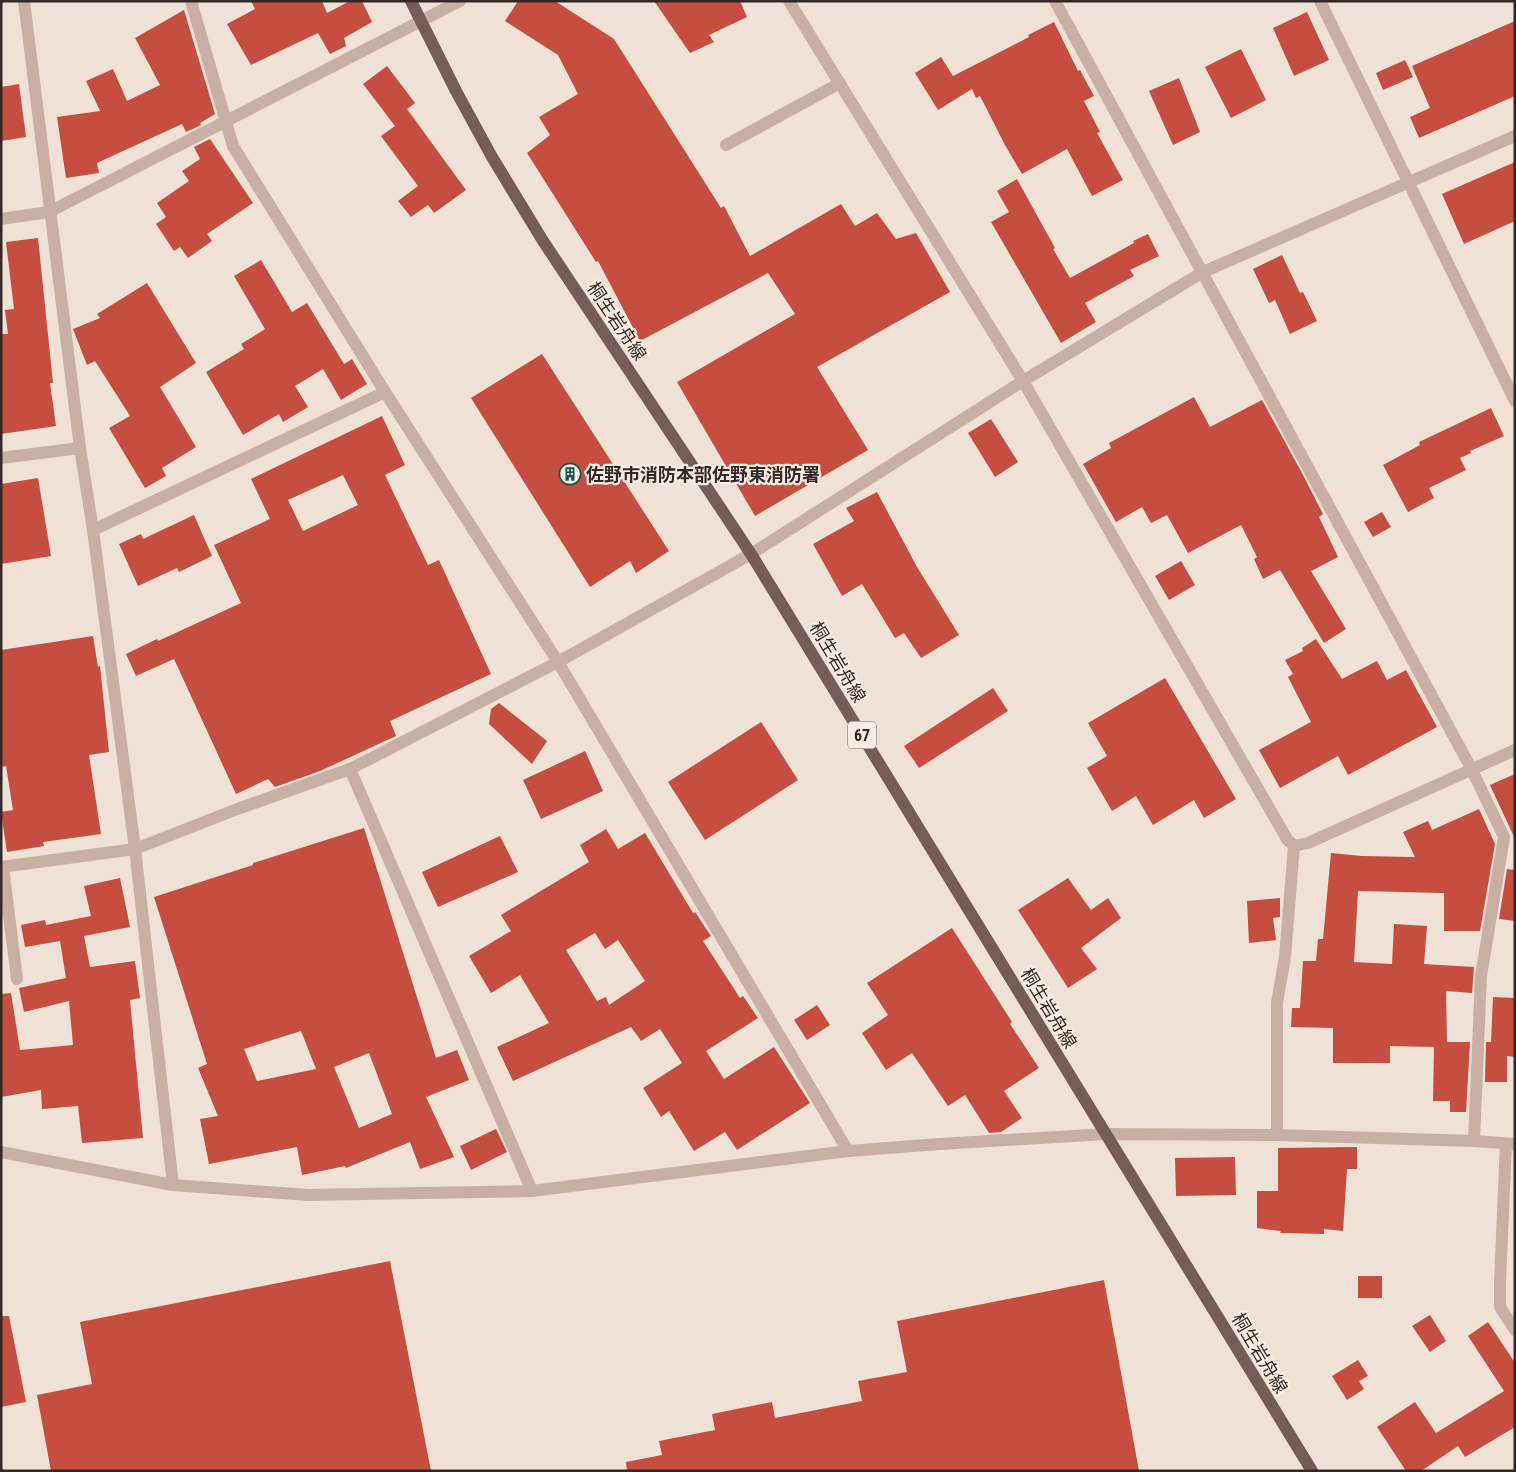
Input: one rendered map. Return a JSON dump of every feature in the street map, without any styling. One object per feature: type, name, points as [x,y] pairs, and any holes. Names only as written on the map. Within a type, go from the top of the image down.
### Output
[{"type":"main road","name":"桐生岩舟線","points":[[411,1],[492,157],[543,241],[751,554],[1312,1471]]},
{"type":"street","points":[[24,1],[80,448],[93,530],[135,849],[173,1185]]},
{"type":"street","points":[[191,1],[233,146],[385,392],[558,662],[848,1151]]},
{"type":"street","points":[[1,219],[50,212],[460,1]]},
{"type":"street","points":[[789,1],[1023,382],[1287,839],[1294,846],[1285,957],[1277,1003],[1277,1135]]},
{"type":"street","points":[[1055,1],[1471,768],[1504,837],[1480,976],[1474,1141]]},
{"type":"street","points":[[1320,1],[1515,401]]},
{"type":"street","points":[[726,145],[840,83]]},
{"type":"street","points":[[17,979],[2,867],[135,849],[240,808],[350,769],[558,662],[751,554],[1023,382],[1203,272],[1515,136]]},
{"type":"street","points":[[93,530],[385,392]]},
{"type":"street","points":[[1,458],[80,448]]},
{"type":"street","points":[[1294,846],[1308,843],[1471,768],[1515,750]]},
{"type":"street","points":[[350,769],[532,1191]]},
{"type":"street","points":[[1,1152],[173,1185],[308,1195],[532,1191],[848,1151],[1106,1134],[1277,1135],[1474,1141],[1510,1144],[1500,1281],[1500,1307],[1515,1330]]},
{"type":"building","points":[[251,1],[322,1],[327,13],[350,1],[362,1],[372,22],[344,38],[346,46],[330,54],[318,33],[251,65],[227,24],[255,9]]},
{"type":"building","points":[[518,1],[555,1],[614,39],[721,208],[724,206],[750,256],[841,204],[855,226],[877,213],[896,239],[916,233],[950,292],[817,367],[868,450],[755,516],[677,382],[795,314],[768,273],[640,341],[598,261],[596,262],[527,153],[550,135],[539,117],[578,94],[558,55],[505,21]]},
{"type":"building","points":[[654,1],[740,1],[747,17],[709,35],[714,42],[690,53]]},
{"type":"building","points":[[184,10],[215,114],[200,123],[201,125],[186,132],[182,124],[97,163],[99,173],[66,178],[57,117],[100,111],[86,81],[113,69],[127,101],[160,85],[135,38]]},
{"type":"building","points":[[1307,12],[1329,60],[1294,76],[1273,28]]},
{"type":"building","points":[[1515,21],[1515,96],[1419,138],[1410,117],[1430,108],[1412,66]]},
{"type":"building","points":[[1054,22],[1078,71],[1080,70],[1094,96],[1084,101],[1100,132],[1097,133],[1123,180],[1092,196],[1067,149],[1022,174],[980,96],[976,98],[972,89],[938,110],[915,73],[941,57],[953,76]]},
{"type":"building","points":[[1241,49],[1266,100],[1231,118],[1205,67]]},
{"type":"building","points":[[1405,60],[1413,77],[1383,90],[1376,73]]},
{"type":"building","points":[[387,66],[415,103],[407,109],[466,190],[434,213],[428,205],[411,217],[398,201],[418,186],[381,136],[395,126],[363,84]]},
{"type":"building","points":[[1179,78],[1200,132],[1173,145],[1149,91]]},
{"type":"building","points":[[19,84],[26,137],[1,141],[1,87]]},
{"type":"building","points":[[210,139],[253,203],[207,234],[212,241],[188,258],[180,247],[174,251],[156,224],[166,217],[157,203],[189,181],[182,171],[200,159],[194,147]]},
{"type":"building","points":[[1515,162],[1515,221],[1464,244],[1442,194]]},
{"type":"building","points":[[1017,179],[1070,278],[1148,234],[1159,256],[1130,270],[1134,276],[1085,303],[1096,322],[1061,343],[991,222],[1009,212],[997,191]]},
{"type":"building","points":[[38,238],[53,383],[50,383],[56,426],[1,434],[1,334],[8,334],[5,310],[14,309],[6,242]]},
{"type":"building","points":[[1282,255],[1300,293],[1303,292],[1317,321],[1290,334],[1275,300],[1269,303],[1253,269]]},
{"type":"building","points":[[261,260],[292,312],[307,303],[344,364],[352,359],[367,384],[341,400],[323,369],[295,386],[308,407],[283,422],[279,414],[243,435],[206,372],[244,349],[241,344],[265,329],[234,276]]},
{"type":"building","points":[[147,283],[196,363],[160,387],[196,447],[162,468],[166,476],[145,488],[109,428],[130,416],[95,361],[87,365],[73,329],[100,318],[97,314]]},
{"type":"building","name":"佐野市消防本部佐野東消防署","points":[[542,354],[669,551],[636,573],[630,561],[590,587],[471,398]]},
{"type":"building","points":[[1194,397],[1210,427],[1262,400],[1302,473],[1323,514],[1319,517],[1338,557],[1311,571],[1346,629],[1324,643],[1280,570],[1263,579],[1254,559],[1257,557],[1241,525],[1188,553],[1167,515],[1151,523],[1142,507],[1116,522],[1083,464],[1111,448],[1109,443]]},
{"type":"building","points":[[1491,408],[1504,436],[1470,451],[1471,453],[1460,458],[1466,470],[1429,488],[1434,498],[1408,512],[1383,465],[1420,445],[1419,442]]},
{"type":"building","points":[[382,416],[405,465],[385,475],[428,565],[439,560],[491,674],[390,721],[396,736],[320,771],[275,787],[268,779],[236,794],[174,659],[136,676],[126,654],[241,603],[214,545],[270,519],[251,479]],"holes":[[[343,475],[358,505],[303,531],[288,500]]]},
{"type":"building","points":[[991,419],[1018,462],[995,477],[968,433]]},
{"type":"building","points":[[38,478],[51,556],[1,564],[1,484]]},
{"type":"building","points":[[877,492],[917,567],[959,635],[921,658],[904,633],[895,638],[862,584],[842,596],[813,544],[854,521],[846,508]]},
{"type":"building","points":[[1382,512],[1391,527],[1373,537],[1364,522]]},
{"type":"building","points":[[194,515],[212,556],[179,572],[177,568],[138,586],[119,544],[141,534],[143,539]]},
{"type":"building","points":[[1181,561],[1195,585],[1169,600],[1155,576]]},
{"type":"building","points":[[93,636],[98,667],[100,666],[109,752],[89,755],[101,834],[43,842],[44,846],[7,852],[1,812],[13,810],[6,766],[1,767],[1,650]]},
{"type":"building","points":[[1316,639],[1342,679],[1377,661],[1387,680],[1406,670],[1437,727],[1348,775],[1338,756],[1280,788],[1259,750],[1311,722],[1288,677],[1293,674],[1285,660],[1303,651],[1302,648]]},
{"type":"building","points":[[1165,678],[1236,799],[1204,818],[1194,800],[1153,825],[1136,796],[1112,811],[1087,768],[1107,756],[1088,723]]},
{"type":"building","points":[[993,688],[1008,711],[919,768],[904,746]]},
{"type":"building","points":[[499,703],[547,741],[532,764],[489,724],[491,709]]},
{"type":"building","points":[[761,722],[798,780],[705,840],[668,782]]},
{"type":"building","points":[[585,751],[603,791],[541,819],[523,780]]},
{"type":"building","points":[[1515,774],[1515,839],[1490,785]]},
{"type":"building","points":[[1479,809],[1495,844],[1480,931],[1444,931],[1444,893],[1358,891],[1354,962],[1392,964],[1394,924],[1427,926],[1424,964],[1474,967],[1472,993],[1446,991],[1447,1042],[1470,1042],[1466,1112],[1450,1112],[1450,1101],[1433,1101],[1434,1047],[1390,1046],[1390,1063],[1333,1063],[1333,1028],[1291,1027],[1292,1008],[1300,1008],[1303,961],[1316,961],[1318,939],[1323,939],[1331,853],[1362,856],[1415,857],[1403,832],[1428,821],[1432,830]]},
{"type":"building","points":[[364,828],[436,1058],[457,1050],[469,1080],[426,1097],[454,1157],[420,1169],[410,1142],[346,1168],[345,1166],[302,1175],[297,1147],[209,1164],[200,1119],[218,1116],[198,1068],[207,1064],[154,897],[253,865],[253,863]],"holes":[[[301,1031],[316,1069],[257,1081],[244,1049]],[[369,1053],[392,1114],[359,1128],[334,1067]]]},
{"type":"building","points":[[606,829],[618,849],[645,833],[693,913],[695,912],[711,936],[703,941],[740,998],[743,996],[758,1018],[706,1051],[724,1079],[774,1047],[810,1103],[737,1150],[725,1132],[694,1151],[669,1111],[661,1117],[643,1088],[682,1063],[660,1029],[641,1041],[631,1027],[513,1081],[497,1047],[549,1023],[520,975],[491,993],[469,956],[511,931],[501,915],[589,862],[580,845]],"holes":[[[595,933],[605,949],[618,940],[645,981],[609,1005],[606,997],[597,1001],[566,950]]]},
{"type":"building","points":[[500,836],[518,872],[438,907],[422,872]]},
{"type":"building","points":[[1507,869],[1515,870],[1515,921],[1499,919]]},
{"type":"building","points":[[120,878],[130,927],[84,936],[90,967],[135,961],[140,998],[130,1000],[143,1138],[82,1143],[78,1106],[42,1109],[41,1090],[1,1097],[1,994],[11,993],[20,1050],[73,1045],[69,1001],[24,1012],[19,988],[66,978],[60,941],[25,947],[21,925],[45,920],[46,925],[91,916],[84,886]]},
{"type":"building","points":[[1068,878],[1091,910],[1108,898],[1121,918],[1081,948],[1097,969],[1068,988],[1018,910]]},
{"type":"building","points":[[1280,898],[1280,917],[1273,918],[1276,940],[1249,943],[1247,901]]},
{"type":"building","points":[[952,928],[1039,1068],[1004,1091],[1022,1118],[1001,1132],[989,1133],[965,1095],[948,1106],[912,1053],[886,1070],[862,1033],[888,1015],[867,983]]},
{"type":"building","points":[[1493,997],[1515,998],[1515,1057],[1507,1056],[1507,1082],[1485,1082],[1486,1042],[1491,1042]]},
{"type":"building","points":[[817,1005],[830,1025],[807,1040],[794,1020]]},
{"type":"building","points":[[496,1129],[507,1152],[471,1170],[460,1146]]},
{"type":"building","points":[[1357,1147],[1357,1169],[1347,1169],[1343,1231],[1324,1229],[1324,1234],[1280,1233],[1281,1231],[1257,1228],[1257,1191],[1278,1191],[1278,1148]]},
{"type":"building","points":[[1235,1157],[1236,1195],[1176,1196],[1175,1158]]},
{"type":"building","points":[[390,1261],[431,1471],[51,1471],[37,1395],[92,1384],[80,1322]]},
{"type":"building","points":[[1358,1276],[1382,1276],[1382,1298],[1358,1298]]},
{"type":"building","points":[[1104,1280],[1139,1471],[627,1471],[626,1462],[662,1455],[659,1441],[715,1430],[712,1414],[772,1402],[775,1418],[862,1401],[858,1381],[907,1372],[897,1321]]},
{"type":"building","points":[[1430,1315],[1446,1341],[1430,1352],[1412,1326]]},
{"type":"building","points":[[1,1316],[9,1316],[26,1402],[1,1407]]},
{"type":"building","points":[[1488,1322],[1515,1363],[1515,1427],[1465,1457],[1458,1446],[1421,1471],[1406,1471],[1377,1427],[1415,1402],[1436,1433],[1504,1391],[1468,1336]]},
{"type":"building","points":[[1358,1360],[1368,1376],[1359,1381],[1364,1389],[1347,1400],[1332,1376]]},
{"type":"place","name":"佐野市消防本部佐野東消防署","points":[[570,474]]}]
